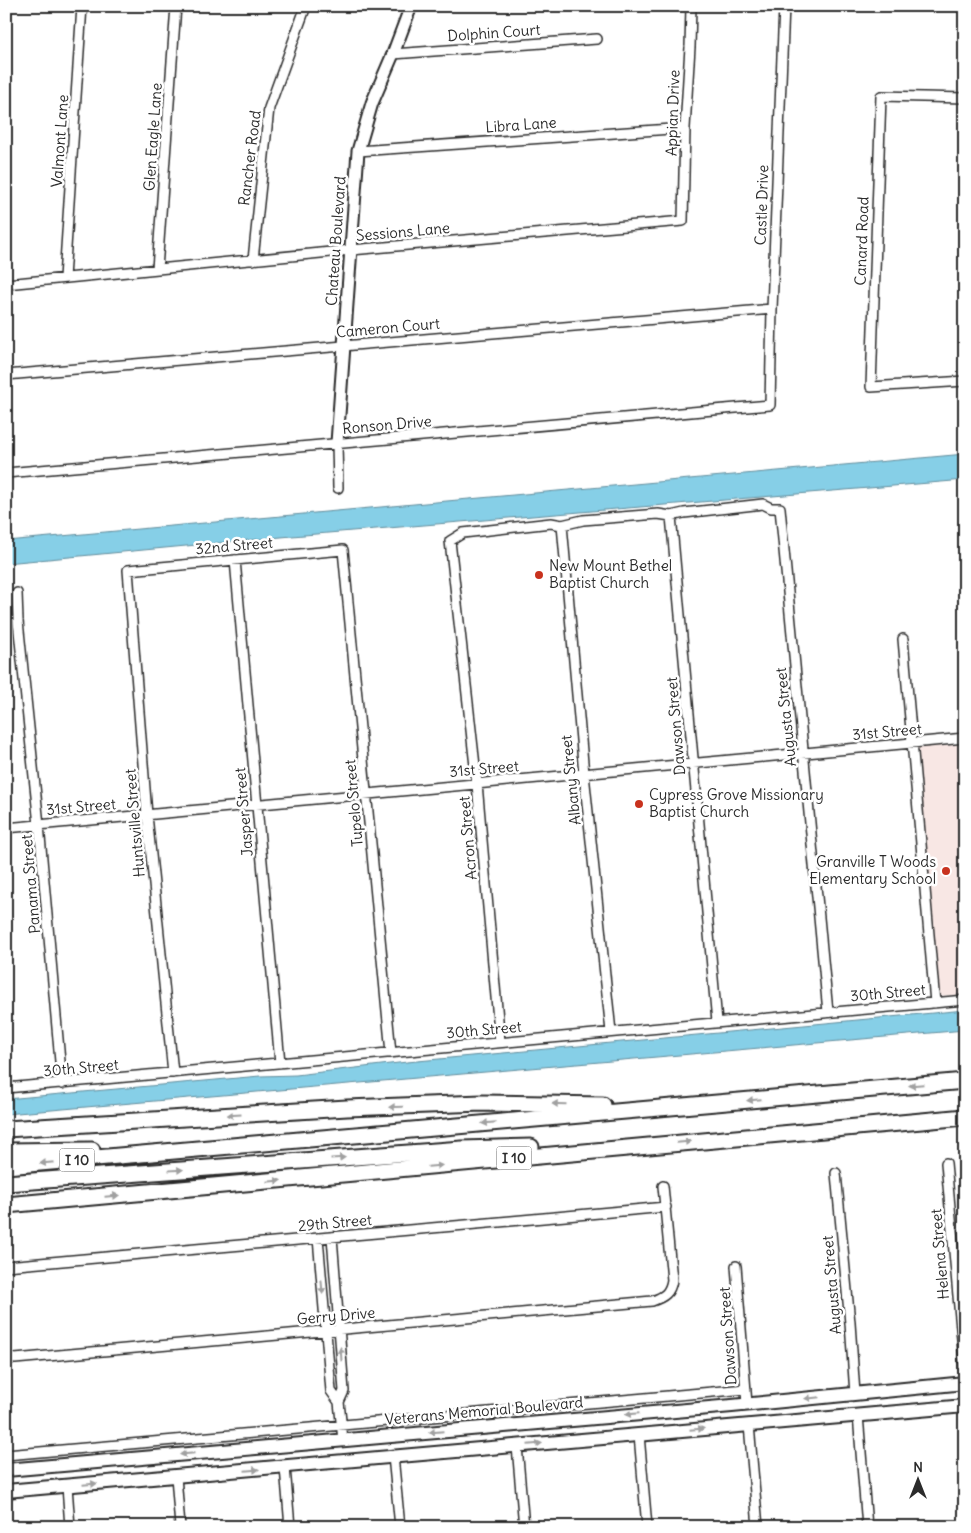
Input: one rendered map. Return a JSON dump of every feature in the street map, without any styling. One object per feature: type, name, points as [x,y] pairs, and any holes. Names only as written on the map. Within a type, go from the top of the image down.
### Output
[{"type":"highway","name":"I 10","points":[[6,1166],[965,1081]]},
{"type":"highway","points":[[6,1129],[336,1109],[482,1103],[677,1107]]},
{"type":"highway","name":"I 10","points":[[6,1205],[965,1117]]},
{"type":"highway","points":[[6,1183],[462,1149],[659,1144]]},
{"type":"highway","points":[[6,1151],[82,1150],[148,1153]]},
{"type":"highway","points":[[6,1213],[22,1211],[37,1203]]},
{"type":"main road","name":"Veterans Memorial Boulevard","points":[[6,1470],[732,1406],[965,1383]]},
{"type":"main road","points":[[834,1417],[835,1407],[840,1402],[886,1395],[913,1388]]},
{"type":"main road","points":[[656,1433],[662,1420],[732,1406]]},
{"type":"main road","points":[[6,1491],[965,1406]]},
{"type":"main road","points":[[479,1449],[486,1434],[497,1430],[545,1422]]},
{"type":"main road","points":[[410,1455],[453,1445],[460,1437],[460,1430]]},
{"type":"main road","points":[[212,1473],[213,1462],[221,1457],[290,1445]]},
{"type":"main road","points":[[6,1476],[61,1465]]},
{"type":"street","name":"Valmont Lane","points":[[64,278],[82,6]]},
{"type":"street","name":"Glen Eagle Lane","points":[[157,269],[176,6]]},
{"type":"street","name":"Rancher Road","points":[[252,260],[269,108],[306,6]]},
{"type":"street","name":"Chateau Boulevard","points":[[338,488],[337,443],[358,150],[372,103],[411,6]]},
{"type":"street","name":"Appian Drive","points":[[683,222],[691,6]]},
{"type":"street","name":"Castle Drive","points":[[770,405],[784,6]]},
{"type":"street","name":"Dolphin Court","points":[[393,54],[597,39]]},
{"type":"street","name":"Canard Road","points":[[965,98],[881,96],[870,387],[965,381]]},
{"type":"street","name":"Libra Lane","points":[[358,150],[685,128]]},
{"type":"street","name":"Sessions Lane","points":[[6,284],[351,250],[683,222]]},
{"type":"street","name":"Cameron Court","points":[[6,375],[772,309]]},
{"type":"street","name":"Ronson Drive","points":[[6,473],[770,405]]},
{"type":"street","name":"Augusta Street","points":[[671,516],[763,504],[771,508],[780,508],[828,1012]]},
{"type":"street","points":[[562,525],[583,520],[658,514],[671,516]]},
{"type":"street","name":"Dawson Street","points":[[671,516],[717,1022]]},
{"type":"street","name":"Acron Street","points":[[500,1042],[476,784],[450,542],[463,533],[551,523],[562,525]]},
{"type":"street","name":"Albany Street","points":[[562,525],[584,774],[611,1032]]},
{"type":"street","name":"32nd Street","points":[[128,570],[343,550]]},
{"type":"street","name":"Tupelo Street","points":[[343,550],[391,1053]]},
{"type":"street","name":"Jasper Street","points":[[235,560],[280,1063]]},
{"type":"street","name":"Huntsville Street","points":[[128,570],[148,815],[173,1073]]},
{"type":"street","name":"Panama Street","points":[[17,593],[18,622],[40,825],[62,1084]]},
{"type":"street","points":[[902,639],[936,1003]]},
{"type":"street","name":"31st Street","points":[[6,828],[965,738]]},
{"type":"street","name":"30th Street","points":[[6,1088],[965,1000]]},
{"type":"street","name":"Helena Street","points":[[946,1163],[965,1373]]},
{"type":"street","name":"Augusta Street","points":[[836,1173],[855,1394]]},
{"type":"street","points":[[664,1186],[666,1207]]},
{"type":"street","name":"29th Street","points":[[6,1266],[666,1207]]},
{"type":"street","name":"Gerry Drive","points":[[6,1357],[15,1359],[652,1301],[667,1294],[672,1280],[666,1207]]},
{"type":"street","points":[[332,1237],[344,1391],[339,1402]]},
{"type":"street","points":[[318,1238],[331,1391],[339,1402],[343,1440]]},
{"type":"street","name":"Dawson Street","points":[[736,1266],[747,1404]]},
{"type":"street","points":[[6,1455],[746,1388]]},
{"type":"street","points":[[858,1415],[867,1527]]},
{"type":"street","points":[[749,1425],[758,1527]]},
{"type":"street","points":[[639,1435],[647,1527]]},
{"type":"street","points":[[516,1446],[524,1527]]},
{"type":"street","points":[[394,1456],[400,1527]]},
{"type":"street","points":[[285,1467],[290,1527]]},
{"type":"street","points":[[176,1476],[180,1527]]},
{"type":"street","points":[[67,1486],[70,1527]]},
{"type":"shaded area","name":"Granville T Woods Elementary School","points":[[965,744],[965,994],[939,996],[916,748]]},
{"type":"water","points":[[965,454],[965,480],[292,536],[6,563],[6,541]]},
{"type":"water","points":[[965,1010],[965,1030],[6,1114],[6,1099],[260,1076],[296,1075],[407,1062]]},
{"type":"place","name":"New Mount Bethel Baptist Church","points":[[539,575]]},
{"type":"place","name":"Cypress Grove Missionary Baptist Church","points":[[639,804]]},
{"type":"place","name":"Granville T Woods Elementary School","points":[[946,871]]}]
